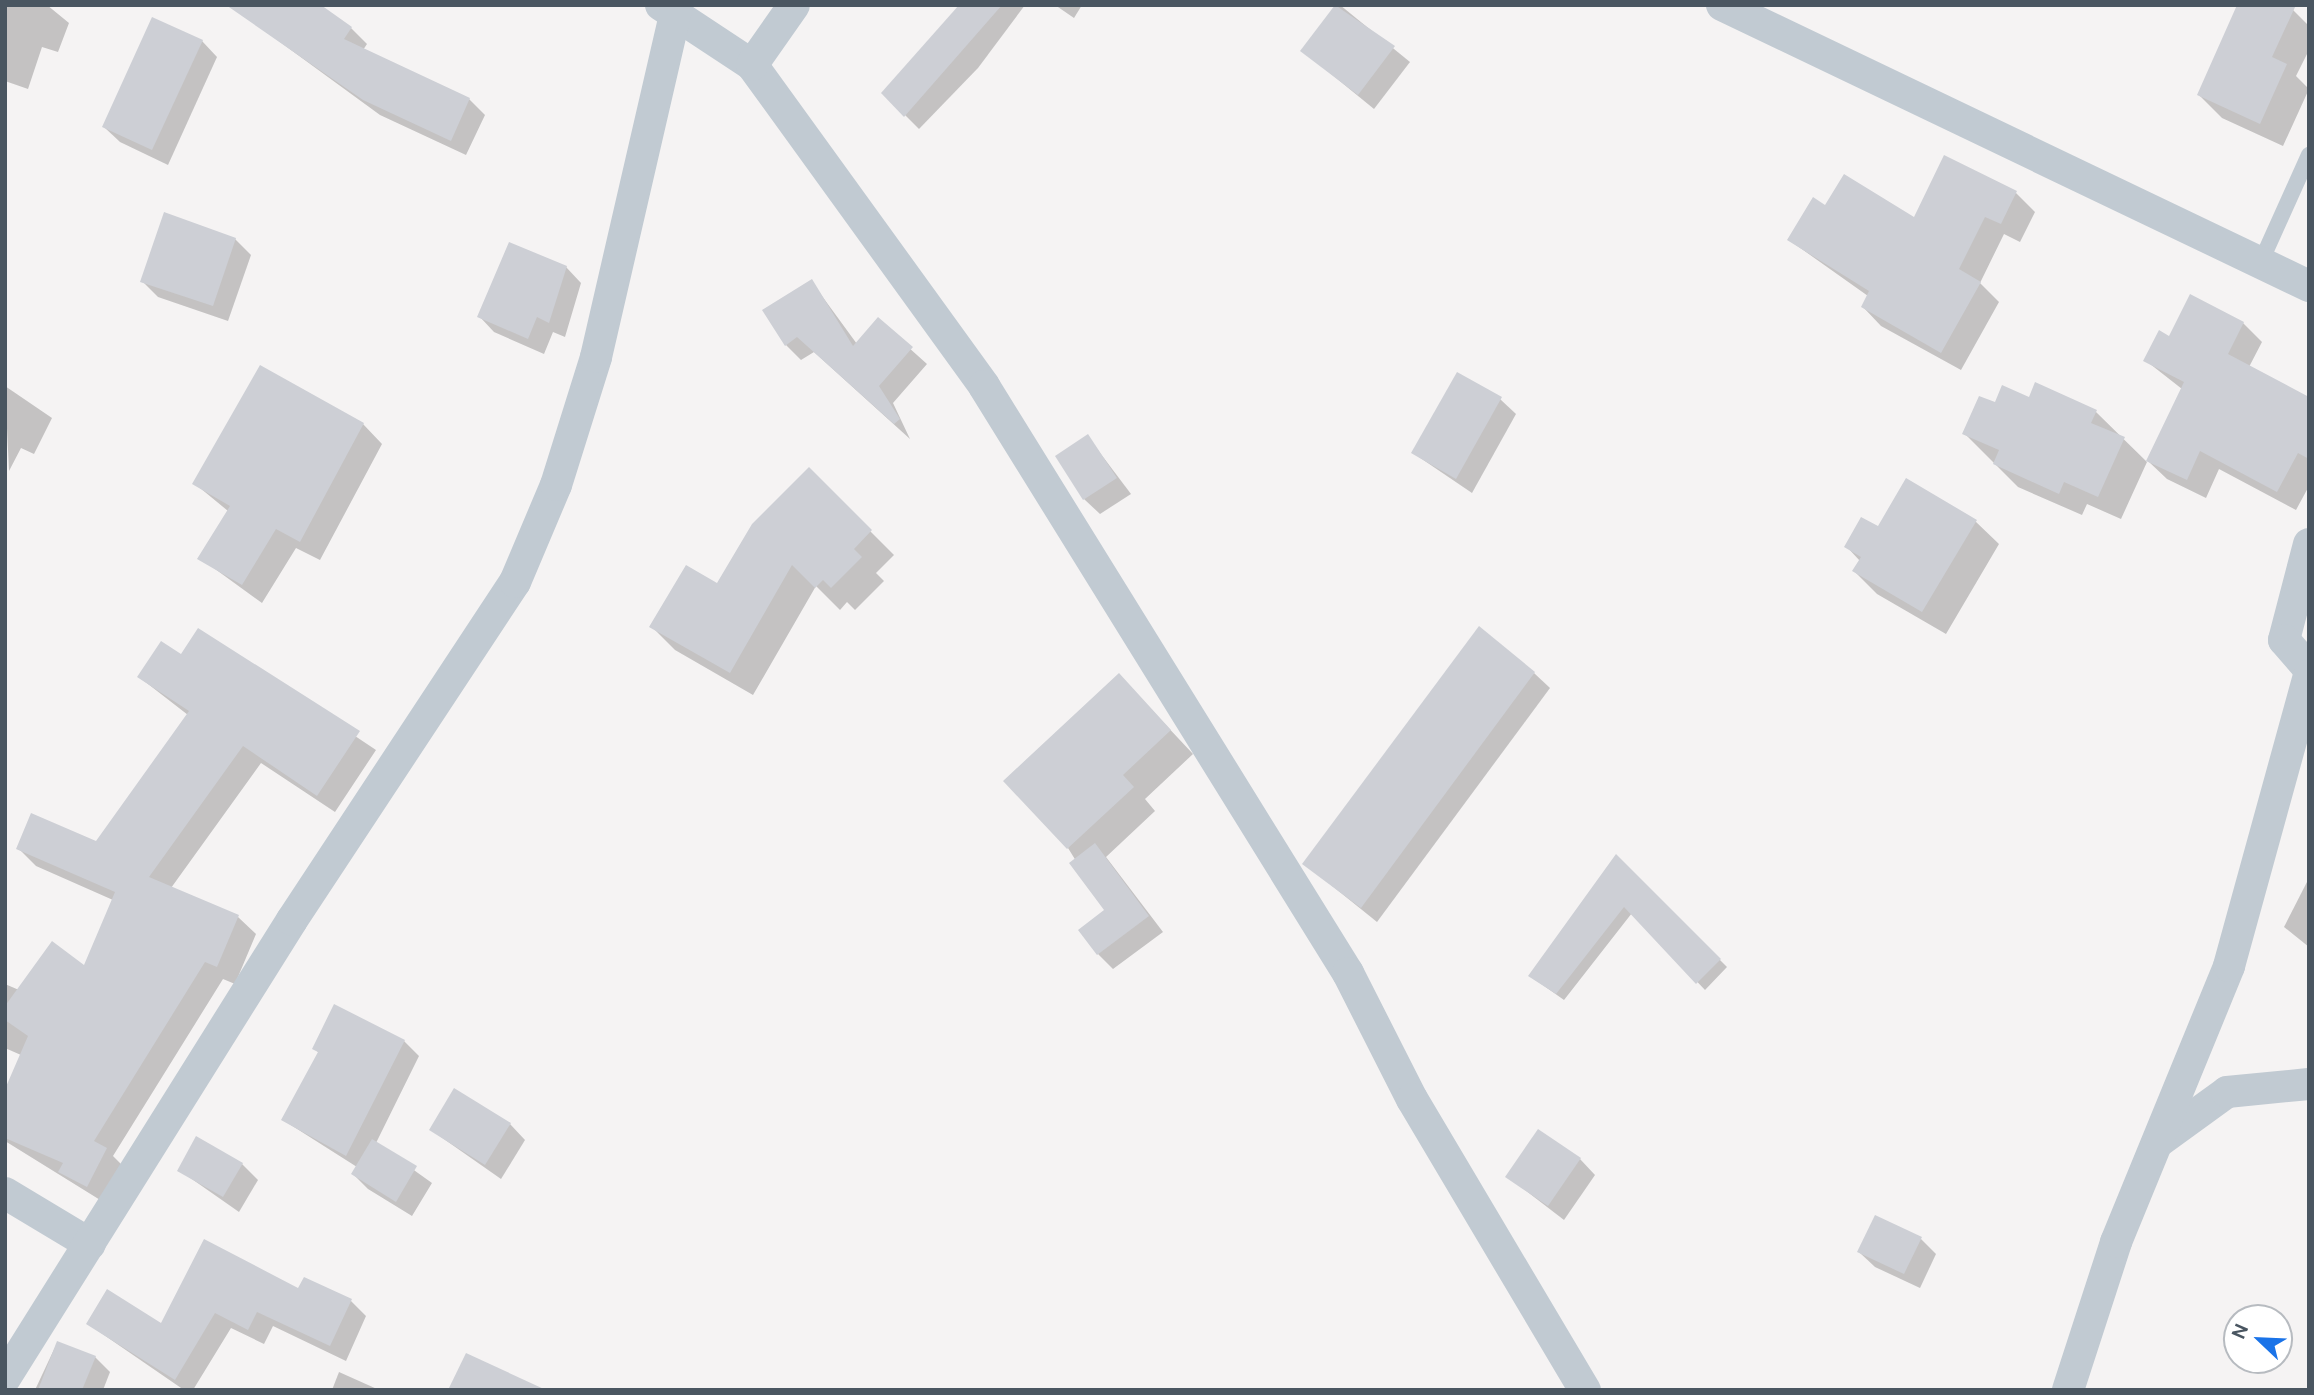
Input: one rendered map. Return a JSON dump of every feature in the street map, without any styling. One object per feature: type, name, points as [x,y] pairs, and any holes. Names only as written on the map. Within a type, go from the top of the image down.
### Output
[{"type":"street","points":[[752,65],[794,5]]},
{"type":"street","points":[[1722,5],[2259,266],[2309,286]]},
{"type":"street","points":[[5,1378],[284,931],[514,582],[556,485],[597,357],[671,9],[752,65],[984,386],[1348,974],[1412,1099],[1586,1390]]},
{"type":"street","points":[[2309,544],[2284,639],[2309,669]]},
{"type":"street","points":[[2068,1390],[2157,1143],[2229,966],[2309,675]]},
{"type":"street","points":[[2157,1143],[2227,1092],[2309,1084]]},
{"type":"street","points":[[5,1193],[90,1244]]},
{"type":"lane","points":[[2259,266],[2309,155]]},
{"type":"building","points":[[226,5],[321,5],[352,27],[344,39],[470,98],[451,141],[363,100]]},
{"type":"building","points":[[959,5],[1002,5],[904,117],[881,93]]},
{"type":"building","points":[[1335,5],[1395,46],[1358,95],[1300,51]]},
{"type":"building","points":[[2237,5],[2296,5],[2272,57],[2287,64],[2260,124],[2197,95]]},
{"type":"building","points":[[152,17],[203,40],[152,150],[102,127]]},
{"type":"building","points":[[1944,155],[2017,191],[2001,224],[1985,217],[1959,269],[1981,282],[1941,353],[1861,307],[1869,291],[1787,240],[1813,197],[1825,205],[1844,174],[1914,217]]},
{"type":"building","points":[[164,212],[236,238],[213,306],[140,282]]},
{"type":"building","points":[[509,242],[567,266],[549,323],[537,317],[528,339],[477,317]]},
{"type":"building","points":[[812,279],[853,346],[878,317],[913,347],[879,386],[900,419],[894,424],[797,337],[785,346],[762,310]]},
{"type":"building","points":[[2190,294],[2244,322],[2228,354],[2309,397],[2309,459],[2298,453],[2277,492],[2200,451],[2187,480],[2146,461],[2184,382],[2143,361],[2159,330],[2169,336]]},
{"type":"building","points":[[260,365],[364,423],[300,542],[276,529],[242,585],[197,559],[230,506],[192,484]]},
{"type":"building","points":[[1457,372],[1502,397],[1456,479],[1411,453]]},
{"type":"building","points":[[2035,382],[2097,410],[2091,423],[2125,437],[2098,497],[2064,482],[2059,494],[1993,464],[1999,450],[1962,434],[1979,396],[1995,402],[2002,385],[2029,397]]},
{"type":"building","points":[[1088,434],[1117,478],[1083,500],[1055,456]]},
{"type":"building","points":[[809,467],[872,530],[854,549],[862,557],[831,588],[823,580],[815,588],[792,565],[730,673],[649,627],[686,565],[717,583],[752,524]]},
{"type":"building","points":[[1906,478],[1977,520],[1922,612],[1852,571],[1861,557],[1844,547],[1861,517],[1878,526]]},
{"type":"building","points":[[1479,626],[1535,672],[1361,908],[1302,864]]},
{"type":"building","points":[[198,628],[360,731],[317,796],[243,746],[149,877],[239,915],[217,967],[205,962],[94,1141],[107,1148],[87,1187],[58,1172],[63,1163],[5,1138],[5,1089],[28,1036],[5,1020],[5,1006],[52,941],[84,965],[115,892],[16,849],[31,813],[96,841],[189,711],[137,677],[161,641],[181,654]]},
{"type":"building","points":[[1119,673],[1171,730],[1123,775],[1134,787],[1067,849],[1003,781]]},
{"type":"building","points":[[1095,843],[1149,916],[1097,955],[1078,930],[1104,910],[1069,863]]},
{"type":"building","points":[[1616,854],[1721,959],[1696,984],[1624,907],[1556,994],[1528,976]]},
{"type":"building","points":[[334,1004],[405,1040],[346,1156],[281,1120],[318,1052],[312,1049]]},
{"type":"building","points":[[454,1088],[511,1123],[485,1165],[429,1130]]},
{"type":"building","points":[[1538,1129],[1581,1158],[1548,1206],[1505,1177]]},
{"type":"building","points":[[196,1136],[243,1163],[223,1197],[177,1171]]},
{"type":"building","points":[[372,1139],[417,1166],[396,1202],[351,1174]]},
{"type":"building","points":[[1875,1215],[1922,1237],[1904,1274],[1857,1252]]},
{"type":"building","points":[[204,1239],[298,1288],[304,1277],[352,1299],[330,1346],[257,1312],[248,1330],[215,1313],[175,1380],[86,1324],[107,1289],[161,1323]]},
{"type":"building","points":[[57,1341],[96,1356],[82,1390],[38,1390]]},
{"type":"building","points":[[466,1353],[546,1390],[448,1390]]}]
